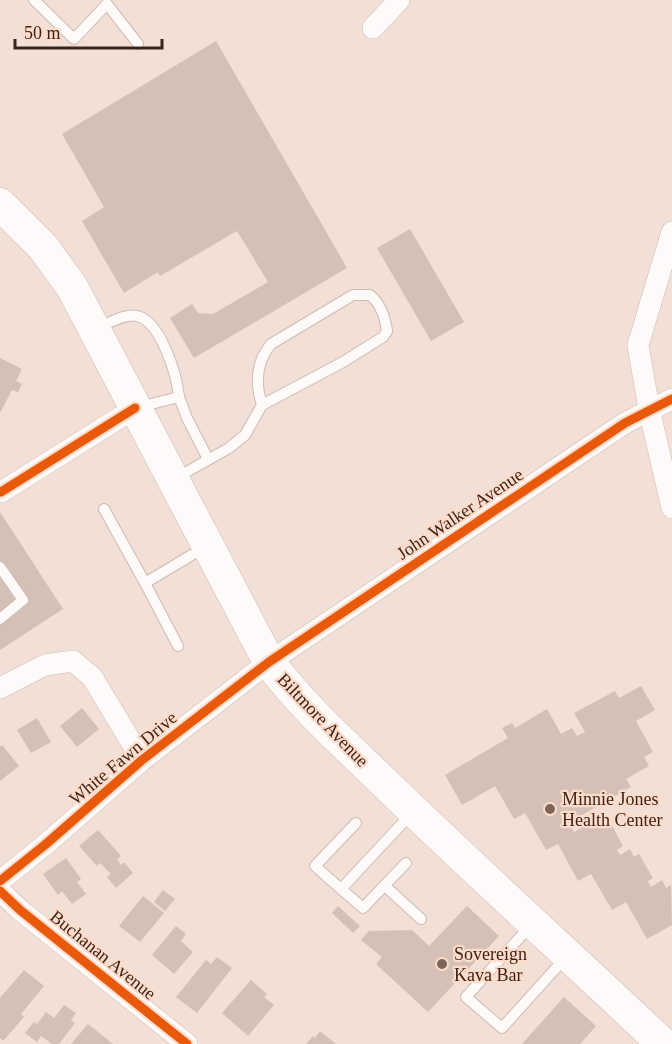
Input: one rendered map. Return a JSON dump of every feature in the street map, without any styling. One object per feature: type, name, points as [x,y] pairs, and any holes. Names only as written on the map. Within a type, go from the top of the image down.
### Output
[{"type":"main road","name":"Biltmore Avenue","points":[[0,204],[42,247],[72,287],[269,662],[293,694],[567,956],[663,1044]]},
{"type":"street","points":[[374,28],[399,0]]},
{"type":"street","points":[[672,232],[638,345],[649,409],[672,508]]},
{"type":"street","name":"John Walker Avenue","points":[[269,662],[625,423],[672,399]]},
{"type":"street","points":[[1,492],[135,408]]},
{"type":"street","points":[[0,688],[45,665],[73,661],[92,677],[142,760]]},
{"type":"street","name":"White Fawn Drive","points":[[0,881],[142,760],[269,662]]},
{"type":"street","name":"Buchanan Avenue","points":[[0,891],[20,910],[187,1044]]},
{"type":"lane","points":[[34,0],[74,39],[107,4],[138,44]]},
{"type":"lane","points":[[173,480],[229,448],[245,435],[262,405],[343,362],[383,337],[387,331],[386,320],[377,301],[370,295],[353,295],[271,344],[262,354],[258,368],[258,392],[262,405]]},
{"type":"lane","points":[[94,329],[124,317],[137,316],[147,321],[171,359],[178,380],[179,397],[208,459]]},
{"type":"lane","points":[[135,408],[179,397]]},
{"type":"lane","points":[[104,509],[178,646]]},
{"type":"lane","points":[[145,583],[208,545]]},
{"type":"lane","points":[[0,567],[23,600],[0,619]]},
{"type":"lane","points":[[341,889],[414,811]]},
{"type":"lane","points":[[356,823],[315,866],[363,909],[406,863]]},
{"type":"lane","points":[[385,886],[421,919]]},
{"type":"lane","points":[[534,923],[466,997],[502,1028],[567,956]]},
{"type":"building","points":[[216,41],[347,268],[194,358],[170,318],[192,304],[198,313],[213,314],[268,282],[237,231],[160,276],[158,272],[124,293],[82,221],[104,207],[62,134]]},
{"type":"building","points":[[410,229],[464,322],[431,341],[377,248]]},
{"type":"building","points":[[0,358],[22,369],[16,381],[22,384],[18,392],[12,390],[0,413]]},
{"type":"building","points":[[0,512],[63,609],[0,650]]},
{"type":"building","name":"Minnie Jones Health Center","points":[[641,686],[655,710],[636,721],[653,752],[644,757],[649,766],[626,779],[631,787],[568,823],[574,832],[599,817],[603,823],[609,820],[623,846],[617,850],[620,855],[630,849],[634,857],[639,854],[653,878],[648,881],[651,887],[662,880],[666,888],[671,885],[672,925],[647,939],[626,902],[612,910],[591,874],[578,881],[558,844],[546,850],[525,813],[514,819],[495,786],[462,805],[445,775],[508,738],[502,728],[512,723],[515,728],[547,709],[561,734],[572,728],[577,736],[585,732],[574,713],[615,691],[619,698]]},
{"type":"building","points":[[82,708],[99,729],[77,747],[60,726]]},
{"type":"building","points":[[37,718],[51,742],[31,753],[17,730]]},
{"type":"building","points":[[2,745],[19,766],[0,781],[0,747]]},
{"type":"building","points":[[98,830],[121,856],[117,859],[121,865],[124,862],[133,873],[116,888],[107,877],[111,874],[100,863],[97,866],[79,846]]},
{"type":"building","points":[[66,858],[81,879],[77,882],[86,894],[72,904],[62,891],[58,895],[43,874]]},
{"type":"building","points":[[163,890],[175,899],[165,911],[154,902]]},
{"type":"building","points":[[143,896],[164,913],[140,942],[119,926]]},
{"type":"building","points":[[338,906],[360,926],[353,933],[332,913]]},
{"type":"building","name":"Sovereign Kava Bar","points":[[467,906],[499,936],[428,1012],[376,964],[382,957],[361,940],[369,931],[412,930],[429,946]]},
{"type":"building","points":[[176,926],[186,934],[181,941],[193,952],[174,974],[152,955]]},
{"type":"building","points":[[217,957],[232,968],[197,1013],[176,997],[206,960],[211,964]]},
{"type":"building","points":[[24,970],[44,986],[21,1014],[24,1017],[3,1041],[0,1038],[0,998]]},
{"type":"building","points":[[251,980],[267,994],[264,997],[274,1005],[248,1036],[222,1013]]},
{"type":"building","points":[[564,997],[596,1026],[580,1044],[522,1044]]},
{"type":"building","points":[[64,1005],[76,1013],[71,1020],[75,1023],[59,1044],[52,1044],[41,1036],[37,1042],[25,1033],[34,1022],[37,1024],[46,1012],[54,1018]]},
{"type":"building","points":[[88,1024],[113,1044],[71,1044]]},
{"type":"building","points":[[320,1031],[336,1044],[306,1044]]},
{"type":"cycle path","points":[[0,881],[142,760],[269,662],[625,423],[672,399]]},
{"type":"cycle path","points":[[1,492],[135,408]]},
{"type":"cycle path","points":[[0,891],[20,910],[187,1044]]},
{"type":"place","name":"Minnie Jones Health Center","points":[[550,809]]},
{"type":"place","name":"Sovereign Kava Bar","points":[[442,964]]}]
